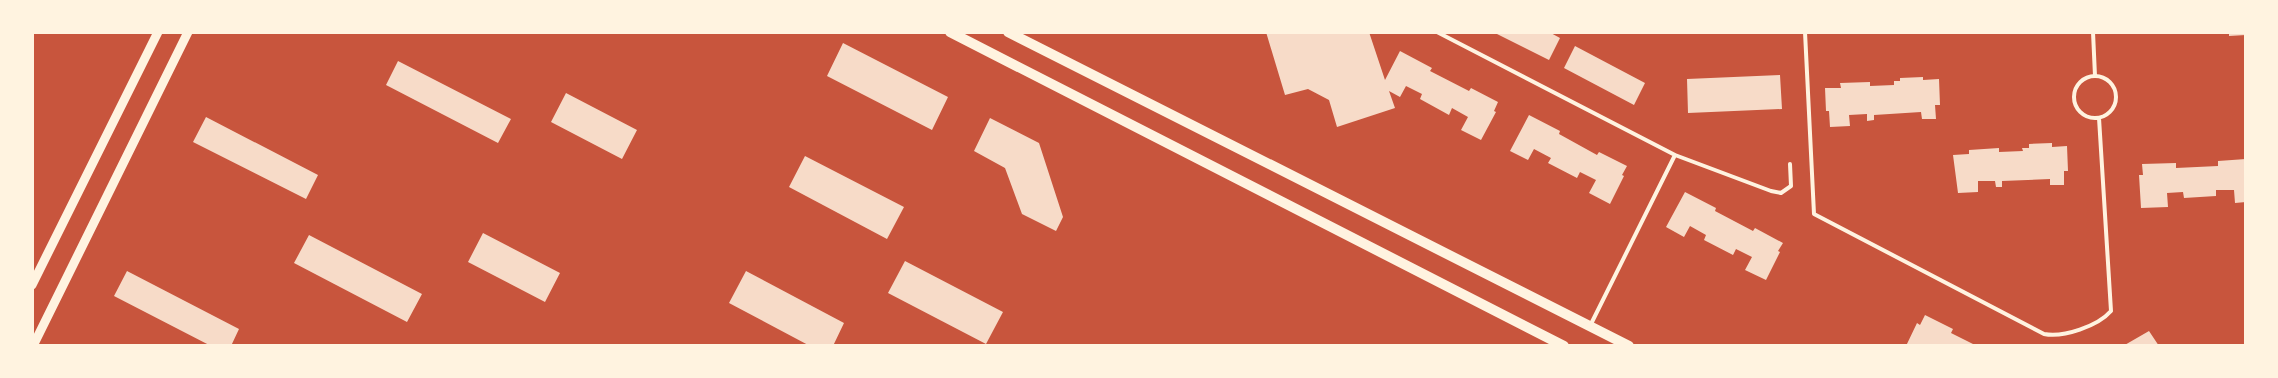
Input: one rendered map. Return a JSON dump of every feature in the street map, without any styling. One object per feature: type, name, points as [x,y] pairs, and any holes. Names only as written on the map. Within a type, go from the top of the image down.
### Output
[{"type":"main road","points":[[950,32],[1564,346]]},
{"type":"main road","points":[[1008,32],[1629,346]]},
{"type":"street","points":[[32,285],[158,32]]},
{"type":"street","points":[[33,346],[188,32]]},
{"type":"lane","points":[[1437,32],[1676,155],[1771,192],[1782,193],[1790,186],[1790,164]]},
{"type":"lane","points":[[1804,32],[1814,214],[2044,334],[2062,335],[2106,318],[2111,311],[2099,118]]},
{"type":"lane","points":[[2093,32],[2095,76]]},
{"type":"lane","points":[[2095,76],[2108,80],[2116,98],[2110,111],[2099,118],[2092,118],[2080,111],[2074,99],[2078,86],[2082,81],[2095,76]]},
{"type":"lane","points":[[1590,326],[1676,155]]},
{"type":"building","points":[[1266,32],[1369,32],[1385,80],[1400,51],[1432,68],[1430,71],[1469,91],[1471,88],[1498,102],[1494,111],[1496,112],[1481,140],[1461,130],[1468,117],[1452,108],[1449,115],[1420,99],[1422,94],[1406,86],[1400,97],[1389,91],[1395,108],[1337,127],[1329,100],[1308,89],[1285,95]]},
{"type":"building","points":[[1493,32],[1549,32],[1560,38],[1549,60]]},
{"type":"building","points":[[2229,32],[2246,32],[2246,35],[2229,36]]},
{"type":"building","points":[[843,43],[948,97],[932,130],[827,76]]},
{"type":"building","points":[[1575,46],[1645,83],[1634,105],[1564,68]]},
{"type":"building","points":[[398,61],[511,119],[498,143],[386,85]]},
{"type":"building","points":[[1780,75],[1782,109],[1688,113],[1687,79]]},
{"type":"building","points":[[1923,77],[1923,80],[1939,79],[1940,105],[1935,105],[1936,119],[1922,119],[1921,112],[1874,115],[1874,120],[1867,121],[1867,114],[1849,115],[1850,126],[1830,127],[1829,111],[1826,111],[1825,88],[1841,88],[1840,83],[1870,82],[1870,86],[1894,85],[1894,81],[1900,81],[1900,78]]},
{"type":"building","points":[[566,93],[637,130],[622,159],[551,122]]},
{"type":"building","points":[[1529,115],[1560,131],[1559,134],[1597,155],[1599,152],[1627,166],[1610,204],[1589,193],[1596,180],[1580,172],[1577,178],[1548,163],[1551,158],[1534,149],[1528,160],[1510,151]]},
{"type":"building","points":[[206,117],[318,175],[306,199],[193,142]]},
{"type":"building","points":[[990,118],[1039,143],[1063,217],[1056,231],[1022,214],[1005,168],[974,151]]},
{"type":"building","points":[[2052,143],[2052,147],[2067,146],[2068,171],[2064,171],[2064,185],[2050,185],[2050,179],[2002,181],[2002,187],[1996,187],[1995,181],[1978,181],[1978,192],[1958,193],[1953,155],[1969,154],[1969,150],[1999,148],[1999,152],[2023,151],[2022,148],[2029,148],[2029,144]]},
{"type":"building","points":[[805,156],[904,207],[887,239],[789,187]]},
{"type":"building","points":[[2246,159],[2246,202],[2235,203],[2234,190],[2216,190],[2216,196],[2184,198],[2183,192],[2167,193],[2168,207],[2141,208],[2139,175],[2143,175],[2142,164],[2176,163],[2176,168],[2218,166],[2218,161]]},
{"type":"building","points":[[1685,192],[1716,208],[1715,211],[1753,231],[1755,228],[1783,243],[1766,280],[1745,270],[1752,257],[1736,249],[1733,255],[1704,240],[1706,235],[1690,226],[1684,237],[1666,227]]},
{"type":"building","points":[[483,233],[560,273],[545,302],[468,262]]},
{"type":"building","points":[[309,235],[422,294],[407,322],[294,263]]},
{"type":"building","points":[[905,261],[1003,312],[986,344],[888,293]]},
{"type":"building","points":[[127,271],[239,329],[231,346],[211,346],[114,296]]},
{"type":"building","points":[[746,271],[844,323],[833,346],[810,346],[729,303]]},
{"type":"building","points":[[1925,315],[1953,329],[1951,333],[1977,346],[1906,346],[1917,323],[1920,325]]},
{"type":"building","points":[[2149,331],[2159,346],[2123,346]]}]
